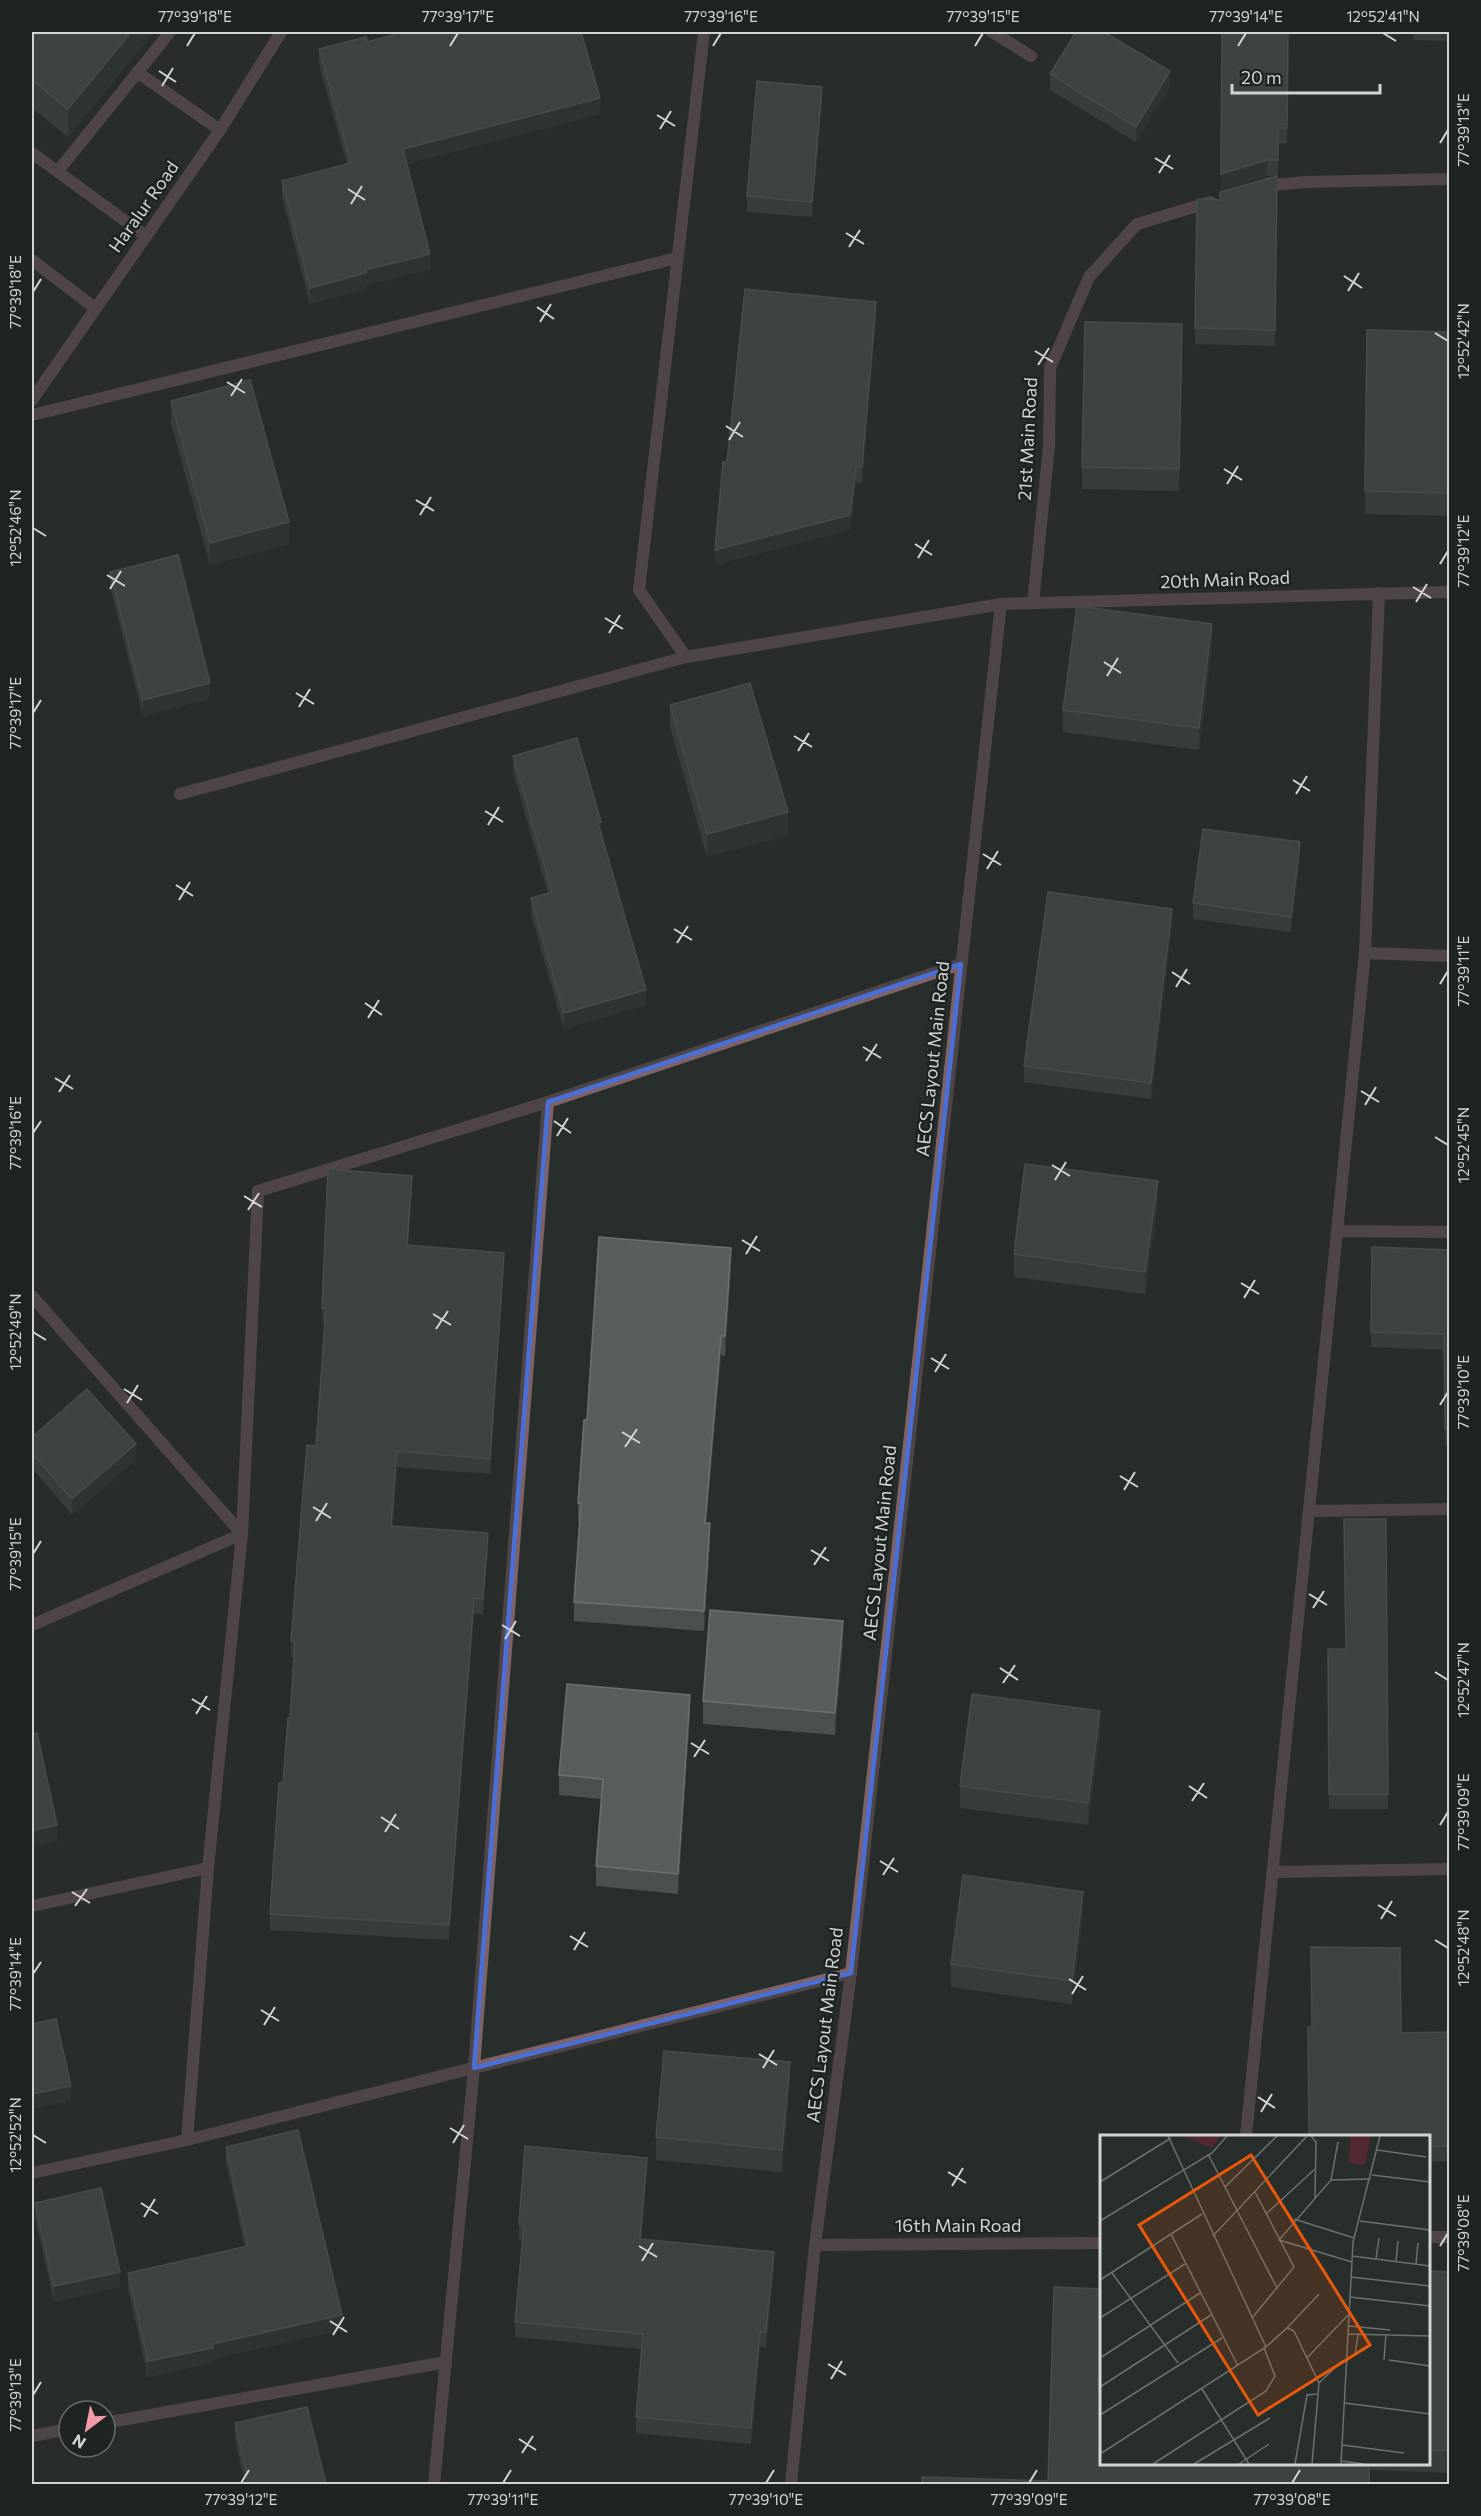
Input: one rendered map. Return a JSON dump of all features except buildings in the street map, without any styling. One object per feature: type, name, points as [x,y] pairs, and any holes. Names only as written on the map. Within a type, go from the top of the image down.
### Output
[{"type":"street","points":[[58,171],[170,32]]},
{"type":"street","name":"Haralur Road","points":[[32,400],[220,130],[281,32]]},
{"type":"street","points":[[686,657],[639,590],[705,32]]},
{"type":"street","points":[[992,32],[1031,56]]},
{"type":"street","points":[[137,72],[220,130]]},
{"type":"street","points":[[32,153],[146,236]]},
{"type":"street","points":[[1247,191],[1269,184],[1449,179]]},
{"type":"street","name":"21st Main Road","points":[[1033,603],[1050,446],[1050,368],[1089,277],[1137,224],[1225,198]]},
{"type":"street","points":[[32,415],[677,258]]},
{"type":"street","points":[[32,260],[95,308]]},
{"type":"street","name":"20th Main Road","points":[[180,794],[686,657],[1001,604],[1449,592]]},
{"type":"street","points":[[1246,2135],[1365,954],[1379,593]]},
{"type":"street","name":"AECS Layout Main Road","points":[[792,2484],[815,2245],[851,1973],[1001,604]]},
{"type":"street","points":[[1365,954],[1449,956]]},
{"type":"street","points":[[188,2140],[208,1868],[242,1534],[258,1191],[548,1102],[961,964]]},
{"type":"street","points":[[434,2484],[474,2068],[548,1102]]},
{"type":"street","points":[[1337,1231],[1449,1232]]},
{"type":"street","points":[[32,1296],[242,1534]]},
{"type":"street","points":[[1309,1511],[1449,1509]]},
{"type":"street","points":[[32,1625],[242,1534]]},
{"type":"street","points":[[32,1906],[208,1868]]},
{"type":"street","points":[[1272,1872],[1449,1869]]},
{"type":"street","points":[[32,2173],[188,2140],[851,1973]]},
{"type":"street","points":[[1430,2237],[1449,2237]]},
{"type":"street","name":"16th Main Road","points":[[815,2245],[1100,2243]]},
{"type":"street","points":[[117,2421],[446,2362]]},
{"type":"street","points":[[32,2436],[57,2431]]},
{"type":"highlighted area","points":[[961,964],[851,1973],[474,2068],[548,1102]]}]
